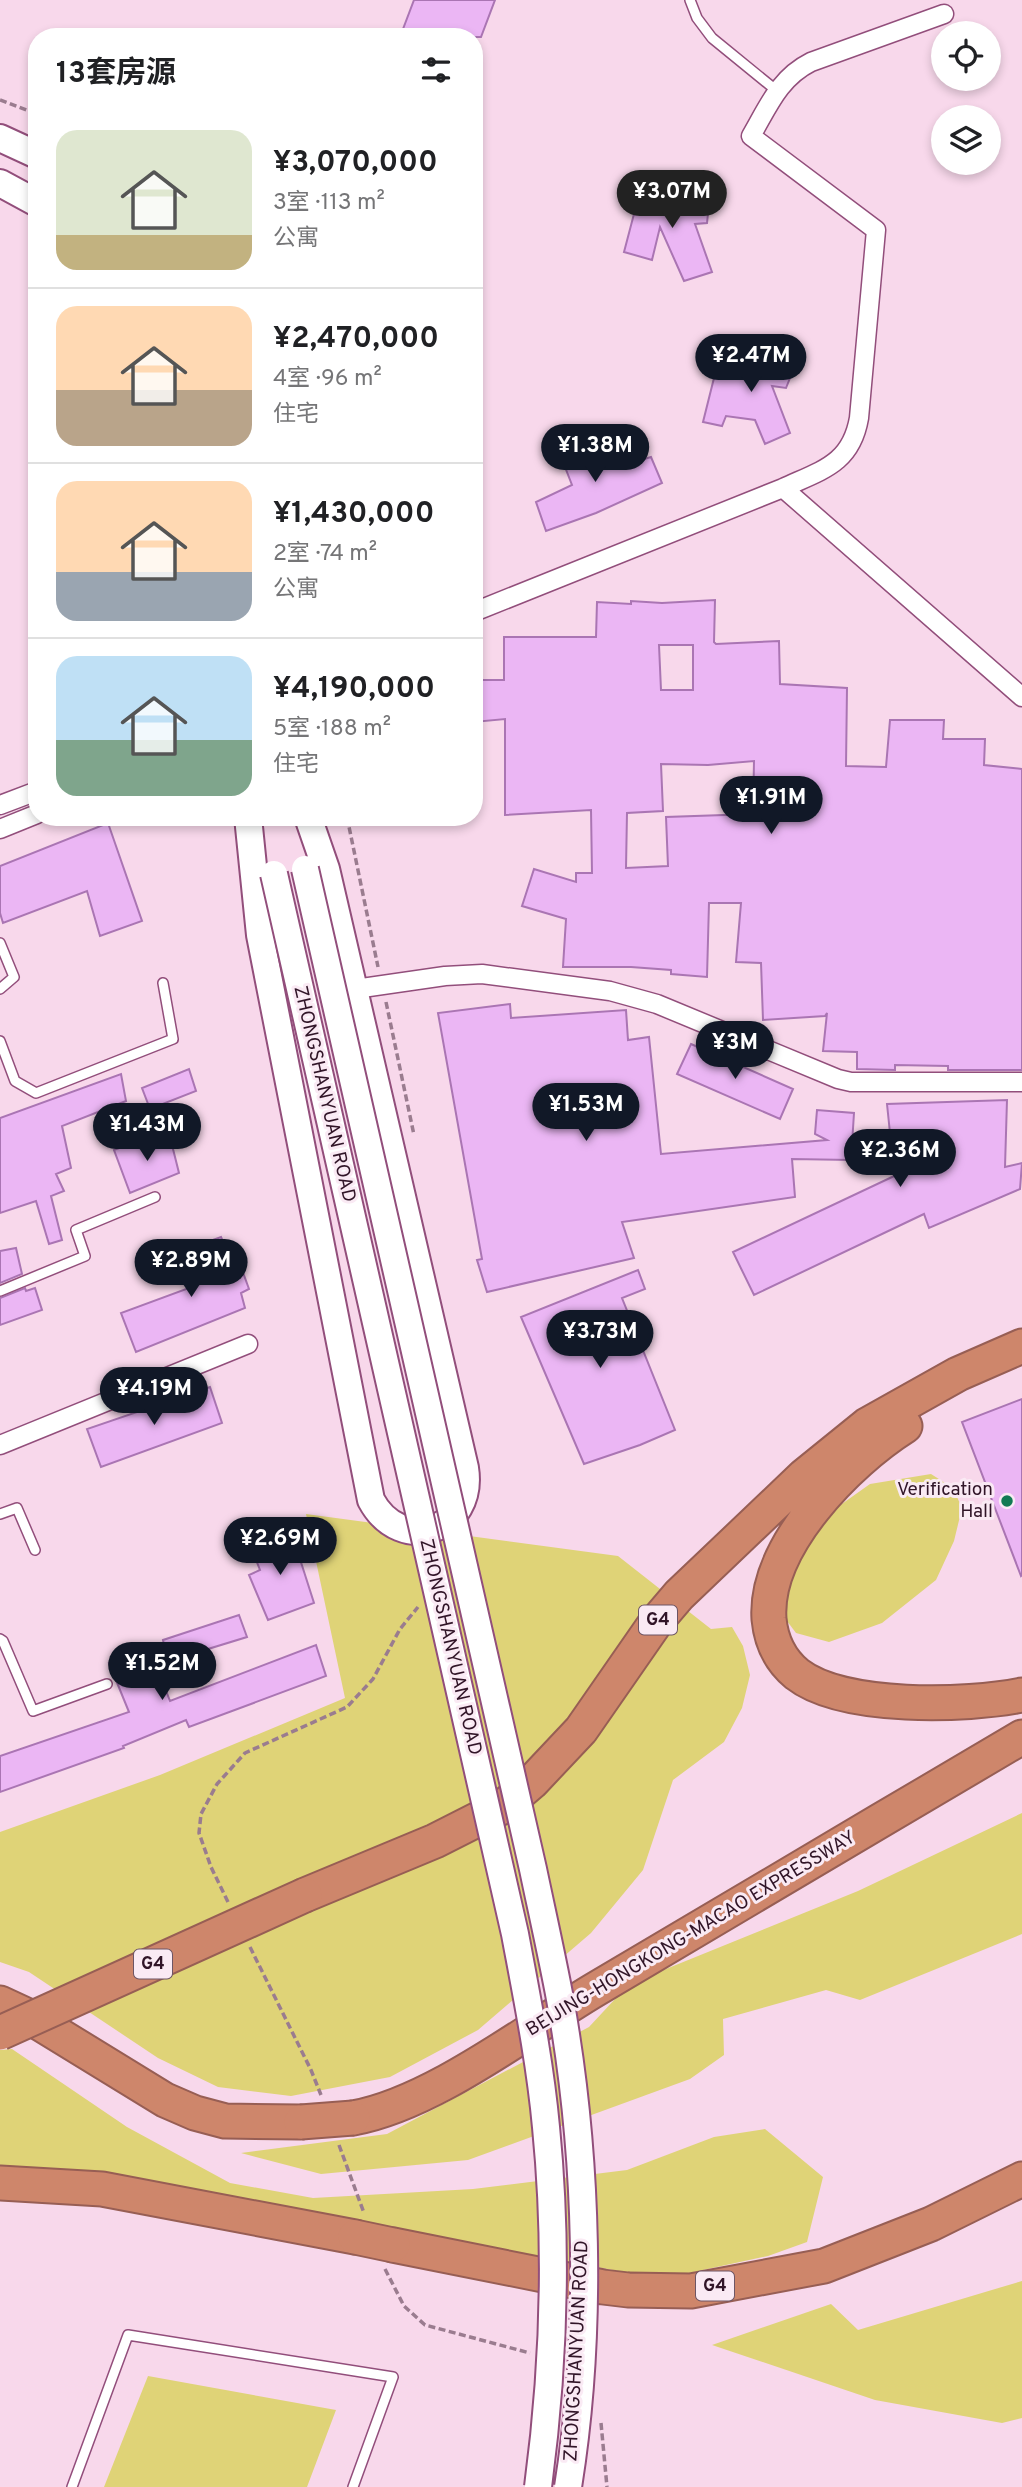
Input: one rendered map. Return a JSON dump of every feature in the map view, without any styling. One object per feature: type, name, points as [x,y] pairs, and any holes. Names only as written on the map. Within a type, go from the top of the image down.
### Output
[{"type":"highway","name":"G4","points":[[0,2033],[305,1895],[435,1841],[504,1806],[540,1774],[581,1730],[656,1622],[679,1595],[804,1476],[867,1425],[958,1374],[1022,1346]]},
{"type":"highway","points":[[1022,1370],[916,1420],[885,1439],[856,1464],[825,1496],[786,1548],[777,1566],[768,1606],[774,1643],[783,1660],[802,1677],[821,1686],[865,1697],[925,1702],[988,1701],[1022,1695]]},
{"type":"highway","name":"BEIJING-HONGKONG-MACAO EXPRESSWAY","points":[[0,2003],[28,2016],[165,2100],[195,2113],[225,2121],[329,2123],[399,2104],[440,2084],[1022,1737]]},
{"type":"highway","name":"G4","points":[[0,2183],[102,2189],[360,2228],[389,2256],[616,2288],[691,2291],[824,2266],[931,2224],[1022,2179]]},
{"type":"main road","points":[[0,138],[28,151]]},
{"type":"main road","points":[[0,183],[28,198]]},
{"type":"main road","points":[[249,826],[255,897],[265,961],[371,1500],[385,1520],[396,1527],[420,1532],[444,1524],[454,1516],[466,1493],[467,1481],[327,869],[311,826]]},
{"type":"main road","name":"ZHONGSHANYUAN ROAD","points":[[251,826],[274,874],[512,1922],[538,2060],[546,2126],[554,2256],[552,2347],[538,2487]]},
{"type":"main road","name":"ZHONGSHANYUAN ROAD","points":[[296,826],[533,1869],[560,2001],[573,2100],[583,2238],[579,2384],[568,2487]]},
{"type":"main road","points":[[538,2487],[560,2487]]},
{"type":"street","points":[[483,608],[783,488],[838,460],[853,443],[859,418],[876,230],[751,136],[777,91],[796,69],[944,14]]},
{"type":"street","points":[[783,488],[1022,697]]},
{"type":"street","points":[[0,805],[28,794]]},
{"type":"street","points":[[0,829],[28,818]]},
{"type":"street","points":[[355,989],[445,976],[482,974],[596,989],[657,1004],[851,1082],[1022,1082]]},
{"type":"street","points":[[0,1445],[248,1344]]},
{"type":"lane","points":[[690,0],[697,18],[712,38],[777,91]]},
{"type":"lane","points":[[0,943],[14,977],[0,989]]},
{"type":"lane","points":[[0,1041],[15,1081],[36,1093],[173,1039],[163,983]]},
{"type":"lane","points":[[0,1291],[85,1256],[76,1230],[155,1197]]},
{"type":"lane","points":[[0,1514],[17,1508],[34,1550]]},
{"type":"lane","points":[[0,1639],[33,1711],[107,1684]]},
{"type":"lane","points":[[72,2487],[128,2335],[393,2377],[353,2487]]},
{"type":"path","points":[[0,100],[28,111]]},
{"type":"path","points":[[349,826],[416,1147]]},
{"type":"path","points":[[229,1903],[211,1867],[199,1833],[201,1814],[217,1784],[245,1753],[347,1707],[373,1679],[400,1629],[425,1598]]},
{"type":"path","points":[[246,1939],[311,2070],[360,2228]]},
{"type":"path","points":[[389,2256],[404,2305],[425,2325],[539,2356]]},
{"type":"path","points":[[601,2421],[607,2487]]},
{"type":"shaded area","points":[[931,1474],[953,1488],[962,1508],[954,1541],[936,1580],[882,1623],[829,1642],[796,1633],[784,1617],[787,1572],[815,1523],[870,1484]]},
{"type":"shaded area","points":[[306,1514],[618,1556],[711,1629],[732,1627],[743,1646],[750,1675],[742,1708],[724,1742],[673,1780],[643,1870],[591,1933],[478,2030],[390,2077],[291,2096],[218,2087],[158,2058],[29,1972],[0,1962],[0,1832],[160,1775],[345,1698]]},
{"type":"shaded area","points":[[1022,1813],[1022,1934],[860,2000],[826,1990],[723,2019],[724,2055],[690,2079],[468,2160],[321,2174],[241,2153],[387,2134],[589,2027],[629,1984],[858,1891]]},
{"type":"shaded area","points":[[12,2049],[127,2127],[230,2183],[313,2198],[473,2189],[627,2170],[714,2137],[765,2129],[823,2177],[807,2242],[768,2256],[680,2275],[629,2273],[289,2210],[0,2168],[0,2050]]},
{"type":"shaded area","points":[[1022,2281],[1022,2418],[1002,2423],[875,2400],[712,2345],[831,2304],[858,2330]]},
{"type":"shaded area","points":[[148,2376],[336,2410],[307,2487],[104,2487]]},
{"type":"building","points":[[414,0],[495,0],[483,32],[483,28],[403,28]]},
{"type":"building","points":[[685,187],[710,194],[707,223],[695,224],[712,272],[684,281],[660,227],[652,260],[624,252],[640,191],[681,206]]},
{"type":"building","points":[[763,345],[780,349],[778,357],[789,359],[785,370],[792,373],[786,388],[772,386],[790,433],[765,444],[755,420],[726,416],[722,426],[703,422],[719,358],[757,368]]},
{"type":"building","points":[[594,437],[605,465],[640,453],[641,460],[651,457],[662,483],[596,513],[546,531],[536,502],[572,485],[558,449]]},
{"type":"building","points":[[715,600],[716,644],[779,641],[780,684],[847,688],[846,766],[886,767],[890,720],[944,720],[943,739],[985,739],[984,765],[1022,769],[1022,1070],[948,1070],[948,1066],[895,1065],[895,1070],[857,1069],[857,1052],[823,1051],[827,1013],[825,1016],[763,1020],[761,963],[736,962],[741,903],[709,903],[707,977],[671,974],[671,970],[631,967],[563,967],[566,919],[522,906],[534,869],[576,882],[576,873],[592,873],[591,810],[505,815],[505,719],[483,721],[483,680],[504,680],[504,637],[596,637],[597,602],[631,604],[631,601],[662,603]],"holes":[[[659,645],[693,645],[693,690],[661,690]],[[754,761],[753,814],[666,817],[668,866],[626,868],[627,813],[663,811],[661,764],[708,765]]]},
{"type":"building","points":[[100,826],[109,826],[142,921],[100,936],[87,891],[3,923],[0,913],[0,866]]},
{"type":"building","points":[[510,1004],[511,1018],[626,1010],[628,1040],[649,1037],[661,1154],[827,1140],[815,1134],[817,1110],[854,1113],[851,1160],[792,1159],[795,1197],[622,1222],[634,1258],[487,1292],[477,1260],[482,1259],[438,1013]]},
{"type":"building","points":[[691,1044],[793,1089],[780,1119],[677,1074]]},
{"type":"building","points":[[189,1069],[196,1091],[150,1109],[142,1088]]},
{"type":"building","points":[[121,1074],[126,1101],[62,1126],[71,1168],[56,1174],[64,1191],[51,1196],[62,1240],[49,1244],[36,1201],[0,1213],[0,1118]]},
{"type":"building","points":[[1007,1100],[1005,1167],[1022,1163],[1020,1189],[929,1228],[924,1214],[754,1295],[733,1252],[926,1161],[908,1160],[904,1132],[890,1133],[887,1104]]},
{"type":"building","points":[[170,1137],[179,1173],[130,1193],[114,1150],[144,1138],[147,1146]]},
{"type":"building","points":[[221,1237],[234,1268],[241,1267],[249,1289],[241,1293],[245,1308],[136,1352],[121,1313],[200,1284],[185,1250]]},
{"type":"building","points":[[16,1248],[22,1274],[0,1283],[0,1251]]},
{"type":"building","points":[[638,1270],[645,1289],[622,1298],[675,1430],[584,1464],[521,1317]]},
{"type":"building","points":[[25,1288],[26,1291],[35,1288],[42,1310],[0,1325],[0,1298]]},
{"type":"building","points":[[210,1387],[222,1423],[101,1467],[87,1429]]},
{"type":"building","name":"Verification Hall","points":[[1022,1399],[1022,1575],[1021,1576],[962,1422]]},
{"type":"building","points":[[291,1531],[314,1603],[268,1620],[249,1575],[260,1570],[251,1547]]},
{"type":"building","points":[[239,1615],[247,1637],[156,1665],[170,1701],[316,1645],[326,1676],[189,1727],[186,1720],[123,1746],[124,1748],[0,1792],[0,1756],[129,1712],[109,1663],[164,1645],[163,1640]]},
{"type":"place","name":"Verification Hall","points":[[1007,1501]]}]
